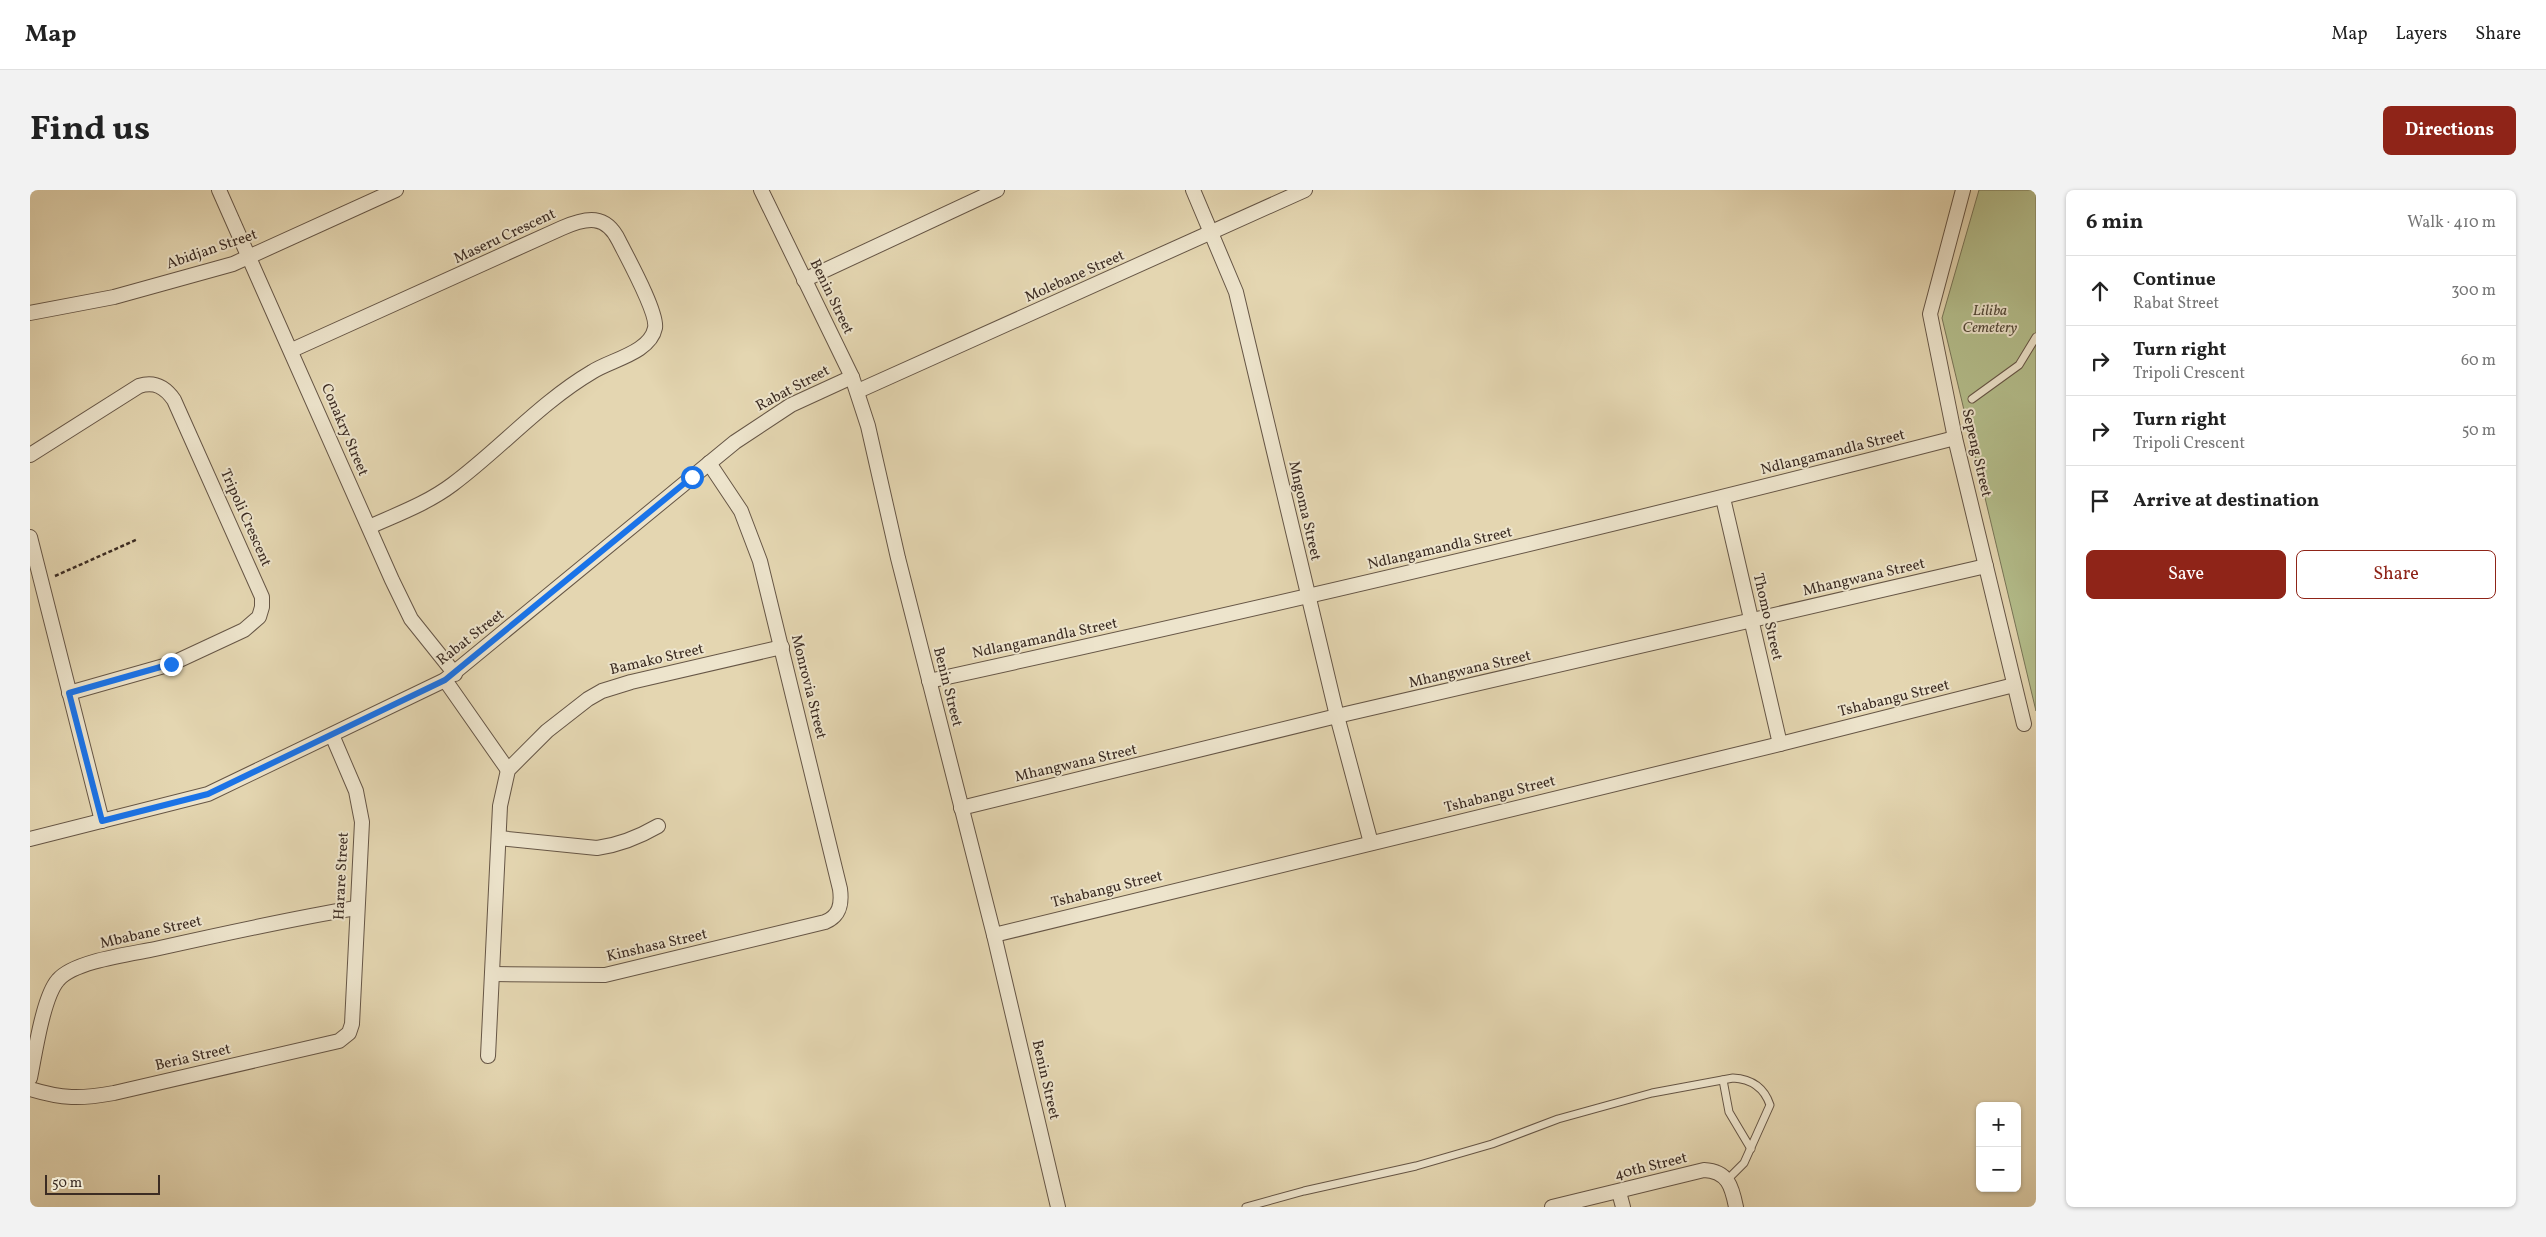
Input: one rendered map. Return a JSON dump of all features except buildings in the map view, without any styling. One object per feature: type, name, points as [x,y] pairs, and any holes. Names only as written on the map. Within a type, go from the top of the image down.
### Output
[{"type":"street","name":"Conakry Street","points":[[219,190],[411,618],[450,677]]},
{"type":"street","name":"Abidjan Street","points":[[30,312],[114,297],[200,274],[249,257],[396,190]]},
{"type":"street","name":"Benin Street","points":[[761,190],[858,391],[868,426],[898,558],[994,935],[1058,1207]]},
{"type":"street","points":[[804,280],[997,190]]},
{"type":"street","name":"Mngoma Street","points":[[1193,190],[1236,292],[1337,716],[1371,844]]},
{"type":"street","name":"Molebane Street","points":[[858,391],[1305,190]]},
{"type":"street","name":"Sepeng Street","points":[[1963,190],[1930,314],[1955,438],[2024,724]]},
{"type":"street","name":"Maseru Crescent","points":[[292,350],[562,228],[587,219],[604,223],[615,233],[654,314],[655,329],[647,343],[600,367],[569,387],[452,484],[418,505],[369,528]]},
{"type":"street","name":"Rabat Street","points":[[30,839],[208,794],[450,677],[709,463],[760,424],[790,405],[852,376]]},
{"type":"street","name":"Tripoli Crescent","points":[[30,455],[139,386],[153,384],[166,389],[174,400],[262,597],[259,617],[244,630],[171,664],[69,693]]},
{"type":"street","name":"Ndlangamandla Street","points":[[929,682],[1308,597],[1723,498],[1955,438]]},
{"type":"street","name":"Monrovia Street","points":[[709,463],[747,523],[760,560],[782,647],[840,889],[841,898],[838,911],[834,918],[825,922]]},
{"type":"street","name":"Thomo Street","points":[[1723,498],[1780,744]]},
{"type":"street","points":[[30,537],[102,821]]},
{"type":"street","name":"Mhangwana Street","points":[[962,808],[1337,716],[1751,622],[1986,566]]},
{"type":"street","name":"Bamako Street","points":[[488,1056],[499,838],[503,788],[508,770],[520,756],[559,721],[602,691],[631,682],[782,647]]},
{"type":"street","points":[[450,677],[508,770]]},
{"type":"street","name":"Tshabangu Street","points":[[994,935],[1780,744],[2014,685]]},
{"type":"street","name":"Harare Street","points":[[332,735],[352,779],[360,809],[352,1024]]},
{"type":"street","points":[[499,838],[597,848],[612,846],[642,835],[658,826]]},
{"type":"street","name":"Mbabane Street","points":[[30,1078],[48,997],[59,978],[70,971],[117,958],[275,922],[356,908]]},
{"type":"street","name":"Kinshasa Street","points":[[492,974],[605,975],[825,922]]},
{"type":"street","name":"Beria Street","points":[[30,1089],[66,1098],[83,1098],[114,1093],[339,1041],[349,1033],[352,1024]]},
{"type":"street","name":"40th Street","points":[[1552,1207],[1704,1170],[1718,1173],[1728,1180]]},
{"type":"street","points":[[1728,1180],[1731,1184],[1736,1207]]},
{"type":"street","points":[[1619,1192],[1623,1207]]},
{"type":"lane","points":[[1972,399],[2019,365],[2036,337]]},
{"type":"lane","points":[[1246,1207],[1304,1191],[1416,1166],[1492,1144],[1558,1119],[1652,1093],[1723,1080],[1745,1079],[1767,1094],[1770,1105],[1744,1163],[1728,1180]]},
{"type":"lane","points":[[1723,1080],[1729,1112],[1751,1149]]},
{"type":"path","points":[[42,582],[138,539]]},
{"type":"green space","name":"Liliba Cemetery","points":[[1979,190],[2036,190],[2036,711],[1942,318]]},
{"type":"route","points":[[171,664],[145,673],[69,693],[102,821],[184,802],[229,786],[445,680],[455,674],[692,477]]}]
